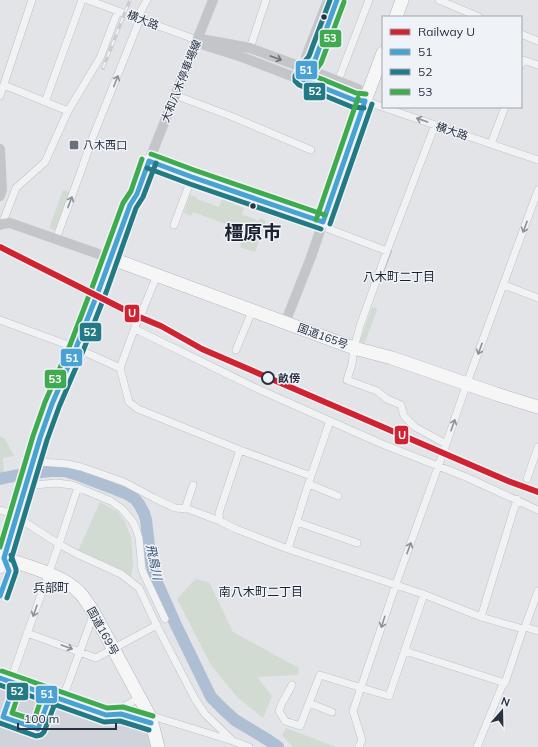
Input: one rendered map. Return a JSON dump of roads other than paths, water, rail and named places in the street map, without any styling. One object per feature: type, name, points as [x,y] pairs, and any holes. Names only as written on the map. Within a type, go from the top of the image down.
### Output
[{"type":"highway","points":[[396,16],[402,0]]},
{"type":"highway","points":[[1,560],[17,517],[29,473],[52,404],[76,348],[130,205],[137,194],[149,161],[322,224],[382,56]]},
{"type":"highway","name":"国道165号","points":[[110,258],[354,348],[392,358],[538,407]]},
{"type":"highway","name":"国道169号","points":[[1,560],[48,574],[62,580],[79,591],[94,613],[150,719],[158,747]]},
{"type":"street","points":[[0,96],[32,0]]},
{"type":"street","points":[[45,102],[82,0]]},
{"type":"street","name":"横大路","points":[[88,0],[197,40]]},
{"type":"street","points":[[56,239],[138,18],[147,0]]},
{"type":"street","name":"大和八木停車場線","points":[[149,161],[213,0]]},
{"type":"street","points":[[250,48],[266,0]]},
{"type":"street","points":[[307,69],[306,57],[328,0]]},
{"type":"street","points":[[302,79],[307,69],[315,60],[337,0]]},
{"type":"street","points":[[338,81],[369,0]]},
{"type":"street","points":[[439,0],[477,16]]},
{"type":"street","points":[[0,149],[1,193],[16,188],[45,162],[68,111],[100,58],[118,11]]},
{"type":"street","points":[[522,34],[538,41]]},
{"type":"street","points":[[197,40],[207,40],[250,48],[358,90],[366,101]]},
{"type":"street","points":[[197,40],[205,46],[242,57],[354,100],[366,101]]},
{"type":"street","points":[[522,62],[523,60],[538,65]]},
{"type":"street","points":[[4,85],[68,111]]},
{"type":"street","points":[[176,95],[311,150]]},
{"type":"street","name":"横大路","points":[[366,101],[382,107]]},
{"type":"street","name":"横大路","points":[[386,108],[538,160]]},
{"type":"street","points":[[491,144],[505,108]]},
{"type":"street","points":[[435,125],[360,326],[347,380],[377,392],[387,399],[401,405],[404,416],[415,427],[446,444]]},
{"type":"street","points":[[174,225],[192,177]]},
{"type":"street","points":[[16,188],[1,223],[10,223],[110,258]]},
{"type":"street","points":[[359,747],[362,740],[353,711],[467,383],[538,190]]},
{"type":"street","points":[[285,322],[311,257],[322,224],[387,251]]},
{"type":"street","points":[[157,275],[120,368],[129,402],[138,409],[240,450],[311,476]]},
{"type":"street","points":[[504,285],[538,298]]},
{"type":"street","points":[[236,350],[252,311]]},
{"type":"street","points":[[0,320],[76,348],[120,368]]},
{"type":"street","points":[[135,329],[258,389],[382,444],[517,499],[538,510]]},
{"type":"street","points":[[288,548],[330,421]]},
{"type":"street","points":[[527,479],[538,447]]},
{"type":"street","points":[[220,521],[219,513],[240,450]]},
{"type":"street","points":[[165,619],[142,570],[139,538],[133,522],[127,514],[117,504],[78,487],[50,483],[35,485],[29,473],[40,462],[68,464],[81,467],[124,482],[176,508],[188,509],[220,521],[236,529],[424,594],[481,617],[538,631]]},
{"type":"street","points":[[309,484],[338,496]]},
{"type":"street","points":[[185,509],[193,485]]},
{"type":"street","points":[[10,682],[78,487]]},
{"type":"street","points":[[481,617],[517,499]]},
{"type":"street","points":[[0,510],[17,517],[75,553],[116,572],[139,588],[195,699],[205,714],[229,743]]},
{"type":"street","points":[[297,522],[357,543]]},
{"type":"street","points":[[0,596],[9,571],[1,560]]},
{"type":"street","points":[[148,584],[146,589],[156,612],[153,616]]},
{"type":"street","points":[[477,747],[504,683],[538,591]]},
{"type":"street","points":[[292,685],[282,702],[279,711],[285,720],[300,726],[320,674],[389,696],[424,594]]},
{"type":"street","points":[[62,700],[94,613]]},
{"type":"street","points":[[27,633],[96,658],[157,625]]},
{"type":"street","points":[[405,651],[504,683]]},
{"type":"street","points":[[0,678],[106,715],[122,714],[142,721],[150,719],[229,743],[249,747]]},
{"type":"street","points":[[114,715],[123,707],[139,698]]},
{"type":"street","points":[[309,703],[332,712]]},
{"type":"waterway","points":[[379,283],[391,251]]},
{"type":"waterway","name":"飛鳥川","points":[[0,479],[50,471],[65,471],[112,488],[135,499],[144,513],[146,520],[151,563],[155,578],[211,697],[235,720],[278,747]]},
{"type":"railway","points":[[103,68],[130,0]]},
{"type":"rail line","name":"U","points":[[0,247],[137,316],[161,326],[202,349],[508,481],[538,492]]},
{"type":"place","name":"八木西口","points":[[74,145]]},
{"type":"place","name":"畝傍","points":[[268,378]]},
{"type":"district","name":"橿原市","points":[[253,232]]},
{"type":"district","name":"八木町二丁目","points":[[399,277]]},
{"type":"district","name":"兵部町","points":[[51,588]]},
{"type":"district","name":"南八木町二丁目","points":[[261,592]]}]
